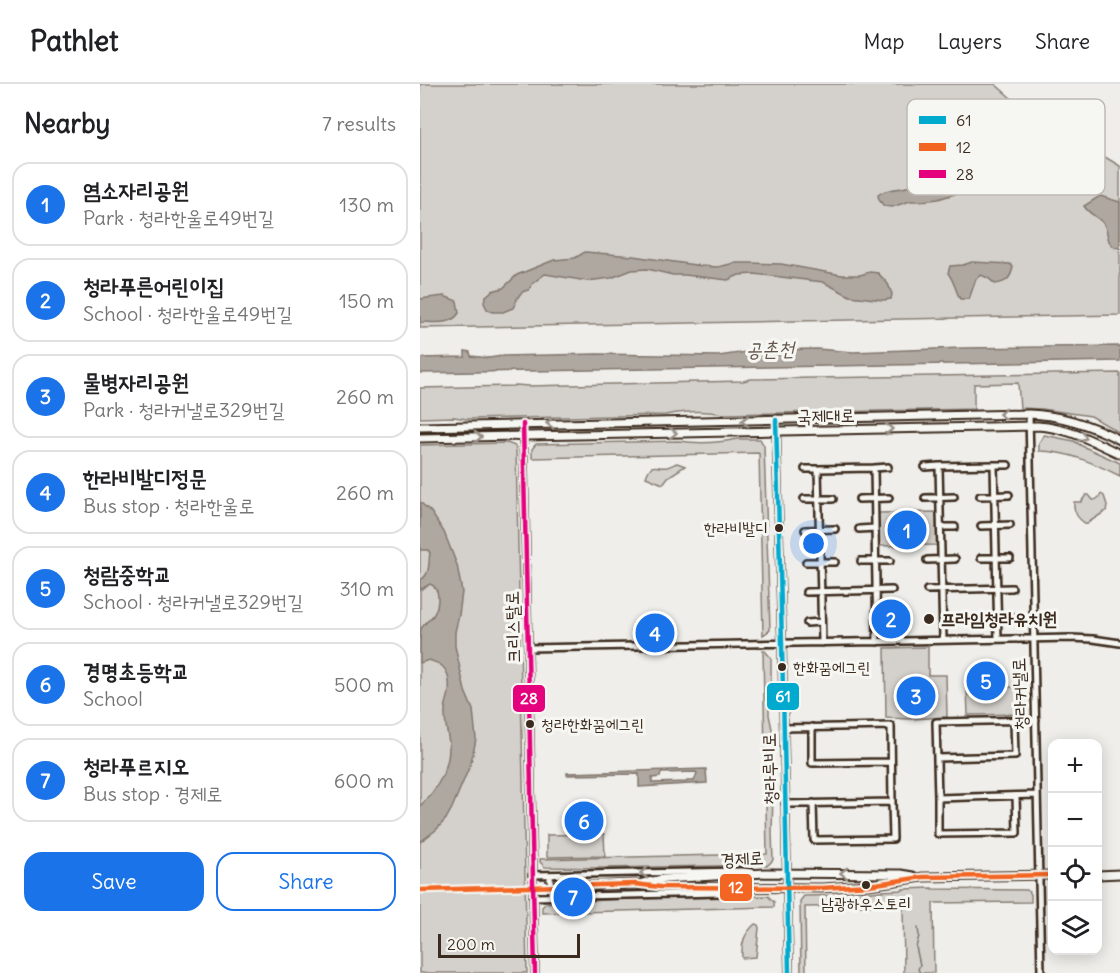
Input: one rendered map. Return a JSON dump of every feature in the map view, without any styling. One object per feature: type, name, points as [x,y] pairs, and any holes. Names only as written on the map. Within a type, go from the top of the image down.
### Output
[{"type":"main road","name":"국제대로","points":[[420,427],[1029,414],[1052,415],[1077,421],[1120,440]]},
{"type":"main road","name":"국제대로","points":[[420,438],[1029,426],[1067,431],[1120,454]]},
{"type":"main road","name":"경제로","points":[[635,885],[663,879],[765,873],[901,874],[923,877]]},
{"type":"main road","points":[[1102,875],[1120,874]]},
{"type":"main road","name":"경제로","points":[[560,887],[635,885],[844,887],[923,877],[1048,875]]},
{"type":"street","name":"청라커낼로","points":[[1029,414],[1041,973]]},
{"type":"street","name":"청라루비로","points":[[776,420],[789,973]]},
{"type":"street","name":"크리스탈로","points":[[523,424],[534,973]]},
{"type":"street","points":[[994,465],[998,639]]},
{"type":"street","points":[[925,467],[1008,465]]},
{"type":"street","points":[[939,466],[943,640]]},
{"type":"street","points":[[805,470],[888,467]]},
{"type":"street","points":[[874,468],[877,642]]},
{"type":"street","points":[[818,470],[822,643]]},
{"type":"street","points":[[980,496],[1010,495]]},
{"type":"street","points":[[925,498],[954,497]]},
{"type":"street","points":[[859,499],[889,498]]},
{"type":"street","points":[[804,499],[833,499]]},
{"type":"street","points":[[981,526],[1010,525]]},
{"type":"street","points":[[941,527],[955,527]]},
{"type":"street","points":[[859,529],[875,528]]},
{"type":"street","points":[[805,530],[835,529]]},
{"type":"street","points":[[981,558],[1010,558]]},
{"type":"street","points":[[927,560],[956,559]]},
{"type":"street","points":[[861,561],[890,561]]},
{"type":"street","points":[[806,562],[836,562]]},
{"type":"street","points":[[927,590],[1012,588]]},
{"type":"street","points":[[806,592],[892,590]]},
{"type":"street","points":[[983,619],[1013,618]]},
{"type":"street","points":[[943,620],[957,620]]},
{"type":"street","points":[[807,623],[821,622]]},
{"type":"street","points":[[528,648],[1083,638],[1120,643]]},
{"type":"street","points":[[1016,796],[1017,832],[939,834],[936,722],[1036,720]]},
{"type":"street","points":[[937,758],[1015,756],[1014,721]]},
{"type":"street","points":[[784,728],[891,726],[893,838],[814,840],[813,803]]},
{"type":"street","points":[[812,727],[812,762],[891,762]]},
{"type":"street","points":[[938,798],[1037,795]]},
{"type":"street","points":[[785,804],[892,802]]},
{"type":"street","points":[[532,875],[742,871],[765,873]]},
{"type":"street","points":[[552,875],[550,878],[551,893],[554,896]]},
{"type":"street","points":[[533,897],[721,893],[753,887]]},
{"type":"shaded area","points":[[420,84],[995,84],[1012,99],[907,99],[907,195],[1105,195],[1105,157],[1120,166],[1120,315],[420,328]]},
{"type":"shaded area","points":[[907,187],[907,195],[951,195],[938,199],[910,201],[892,207],[884,206],[878,195]]},
{"type":"shaded area","points":[[1100,196],[1120,202],[1120,248],[1111,245],[1105,226],[1084,206]]},
{"type":"shaded area","points":[[585,252],[702,266],[718,267],[735,263],[781,264],[842,275],[878,273],[888,284],[892,294],[891,299],[883,300],[850,296],[823,282],[754,274],[739,275],[728,280],[673,275],[647,269],[632,270],[611,278],[587,281],[545,274],[533,283],[529,290],[520,294],[513,308],[503,312],[492,312],[487,309],[484,303],[485,297],[492,291],[503,288],[517,275],[554,260],[575,258]]},
{"type":"shaded area","points":[[972,262],[1010,264],[1013,267],[1005,281],[995,284],[981,275],[976,279],[969,299],[960,299],[948,273],[950,266]]},
{"type":"shaded area","points":[[444,296],[457,301],[459,313],[456,317],[447,322],[420,322],[420,299]]},
{"type":"shaded area","points":[[1120,346],[1120,361],[420,373],[420,358],[465,357],[465,351],[470,352],[471,356],[489,358],[597,354],[719,356],[760,350],[817,349],[853,352]]},
{"type":"shaded area","points":[[1120,373],[1120,433],[1091,416],[1020,408],[1018,383],[974,384],[974,409],[420,418],[420,388],[751,379]]},
{"type":"shaded area","points":[[1044,435],[1074,441],[1120,463],[1120,476],[1070,455],[1039,451],[1039,443]]},
{"type":"shaded area","points":[[760,439],[764,446],[770,630],[763,635],[759,453],[532,458],[532,449],[536,444],[679,441],[708,443]]},
{"type":"shaded area","points":[[507,443],[515,446],[516,450],[527,973],[420,973],[420,445]]},
{"type":"shaded area","points":[[677,463],[685,466],[668,477],[663,484],[646,477],[654,466],[667,467]]},
{"type":"shaded area","points":[[1101,494],[1107,505],[1106,511],[1086,524],[1077,515],[1074,502],[1081,502],[1086,495],[1096,500]]},
{"type":"shaded area","points":[[420,502],[431,512],[444,532],[457,565],[462,592],[455,646],[465,691],[473,710],[476,739],[471,763],[452,808],[436,830],[420,842],[420,806],[437,786],[445,770],[449,753],[445,706],[449,685],[446,671],[441,665],[429,660],[420,663],[421,629],[434,614],[438,597],[436,589],[430,584],[420,590],[420,580],[426,575],[430,553],[428,550],[420,550]]},
{"type":"shaded area","points":[[938,512],[938,545],[877,546],[877,513]]},
{"type":"shaded area","points":[[928,647],[928,675],[946,675],[947,717],[886,718],[885,648]]},
{"type":"shaded area","points":[[763,651],[771,658],[769,715],[772,729],[773,860],[768,865],[601,868],[545,867],[540,862],[540,859],[767,854]]},
{"type":"shaded area","points":[[1021,687],[1021,714],[968,715],[967,688]]},
{"type":"shaded area","points":[[706,769],[707,783],[639,787],[639,774],[567,775],[567,773]],"holes":[[[696,772],[694,781],[652,783],[652,778],[660,777],[661,773]]]},
{"type":"shaded area","points":[[604,834],[605,856],[547,857],[547,835]]},
{"type":"shaded area","points":[[932,888],[1027,890],[1031,894],[1031,902],[933,903],[934,973],[904,973],[903,905],[805,907],[806,973],[801,973],[800,901],[804,896]]},
{"type":"shaded area","points":[[768,896],[774,902],[774,907],[542,913],[542,907],[546,903]]},
{"type":"shaded area","points":[[755,924],[759,928],[756,957],[742,958],[744,939]]},
{"type":"waterway","points":[[918,928],[919,936],[916,947],[920,973]]},
{"type":"tunnel","points":[[420,890],[560,887]]},
{"type":"transit line","name":"61","points":[[776,420],[789,973]]},
{"type":"transit line","name":"28","points":[[523,424],[535,973]]},
{"type":"transit line","name":"12","points":[[420,890],[635,884],[660,887],[822,888],[869,885],[923,877],[1048,875]]},
{"type":"place","name":"한라비발디","points":[[779,528]]},
{"type":"place","name":"염소자리공원","points":[[907,530]]},
{"type":"place","name":"청라푸른어린이집","points":[[891,619]]},
{"type":"place","name":"프라임청라유치원","points":[[929,619]]},
{"type":"place","name":"한라비발디정문","points":[[655,633]]},
{"type":"place","name":"한화꿈에그린","points":[[782,667]]},
{"type":"place","name":"청람중학교","points":[[986,681]]},
{"type":"place","name":"물병자리공원","points":[[916,696]]},
{"type":"place","name":"청라한화꿈에그린","points":[[530,724]]},
{"type":"place","name":"경명초등학교","points":[[584,821]]},
{"type":"place","name":"남광하우스토리","points":[[866,885]]},
{"type":"place","name":"청라푸르지오","points":[[573,897]]},
{"type":"water label","name":"공촌천","points":[[770,349]]}]
